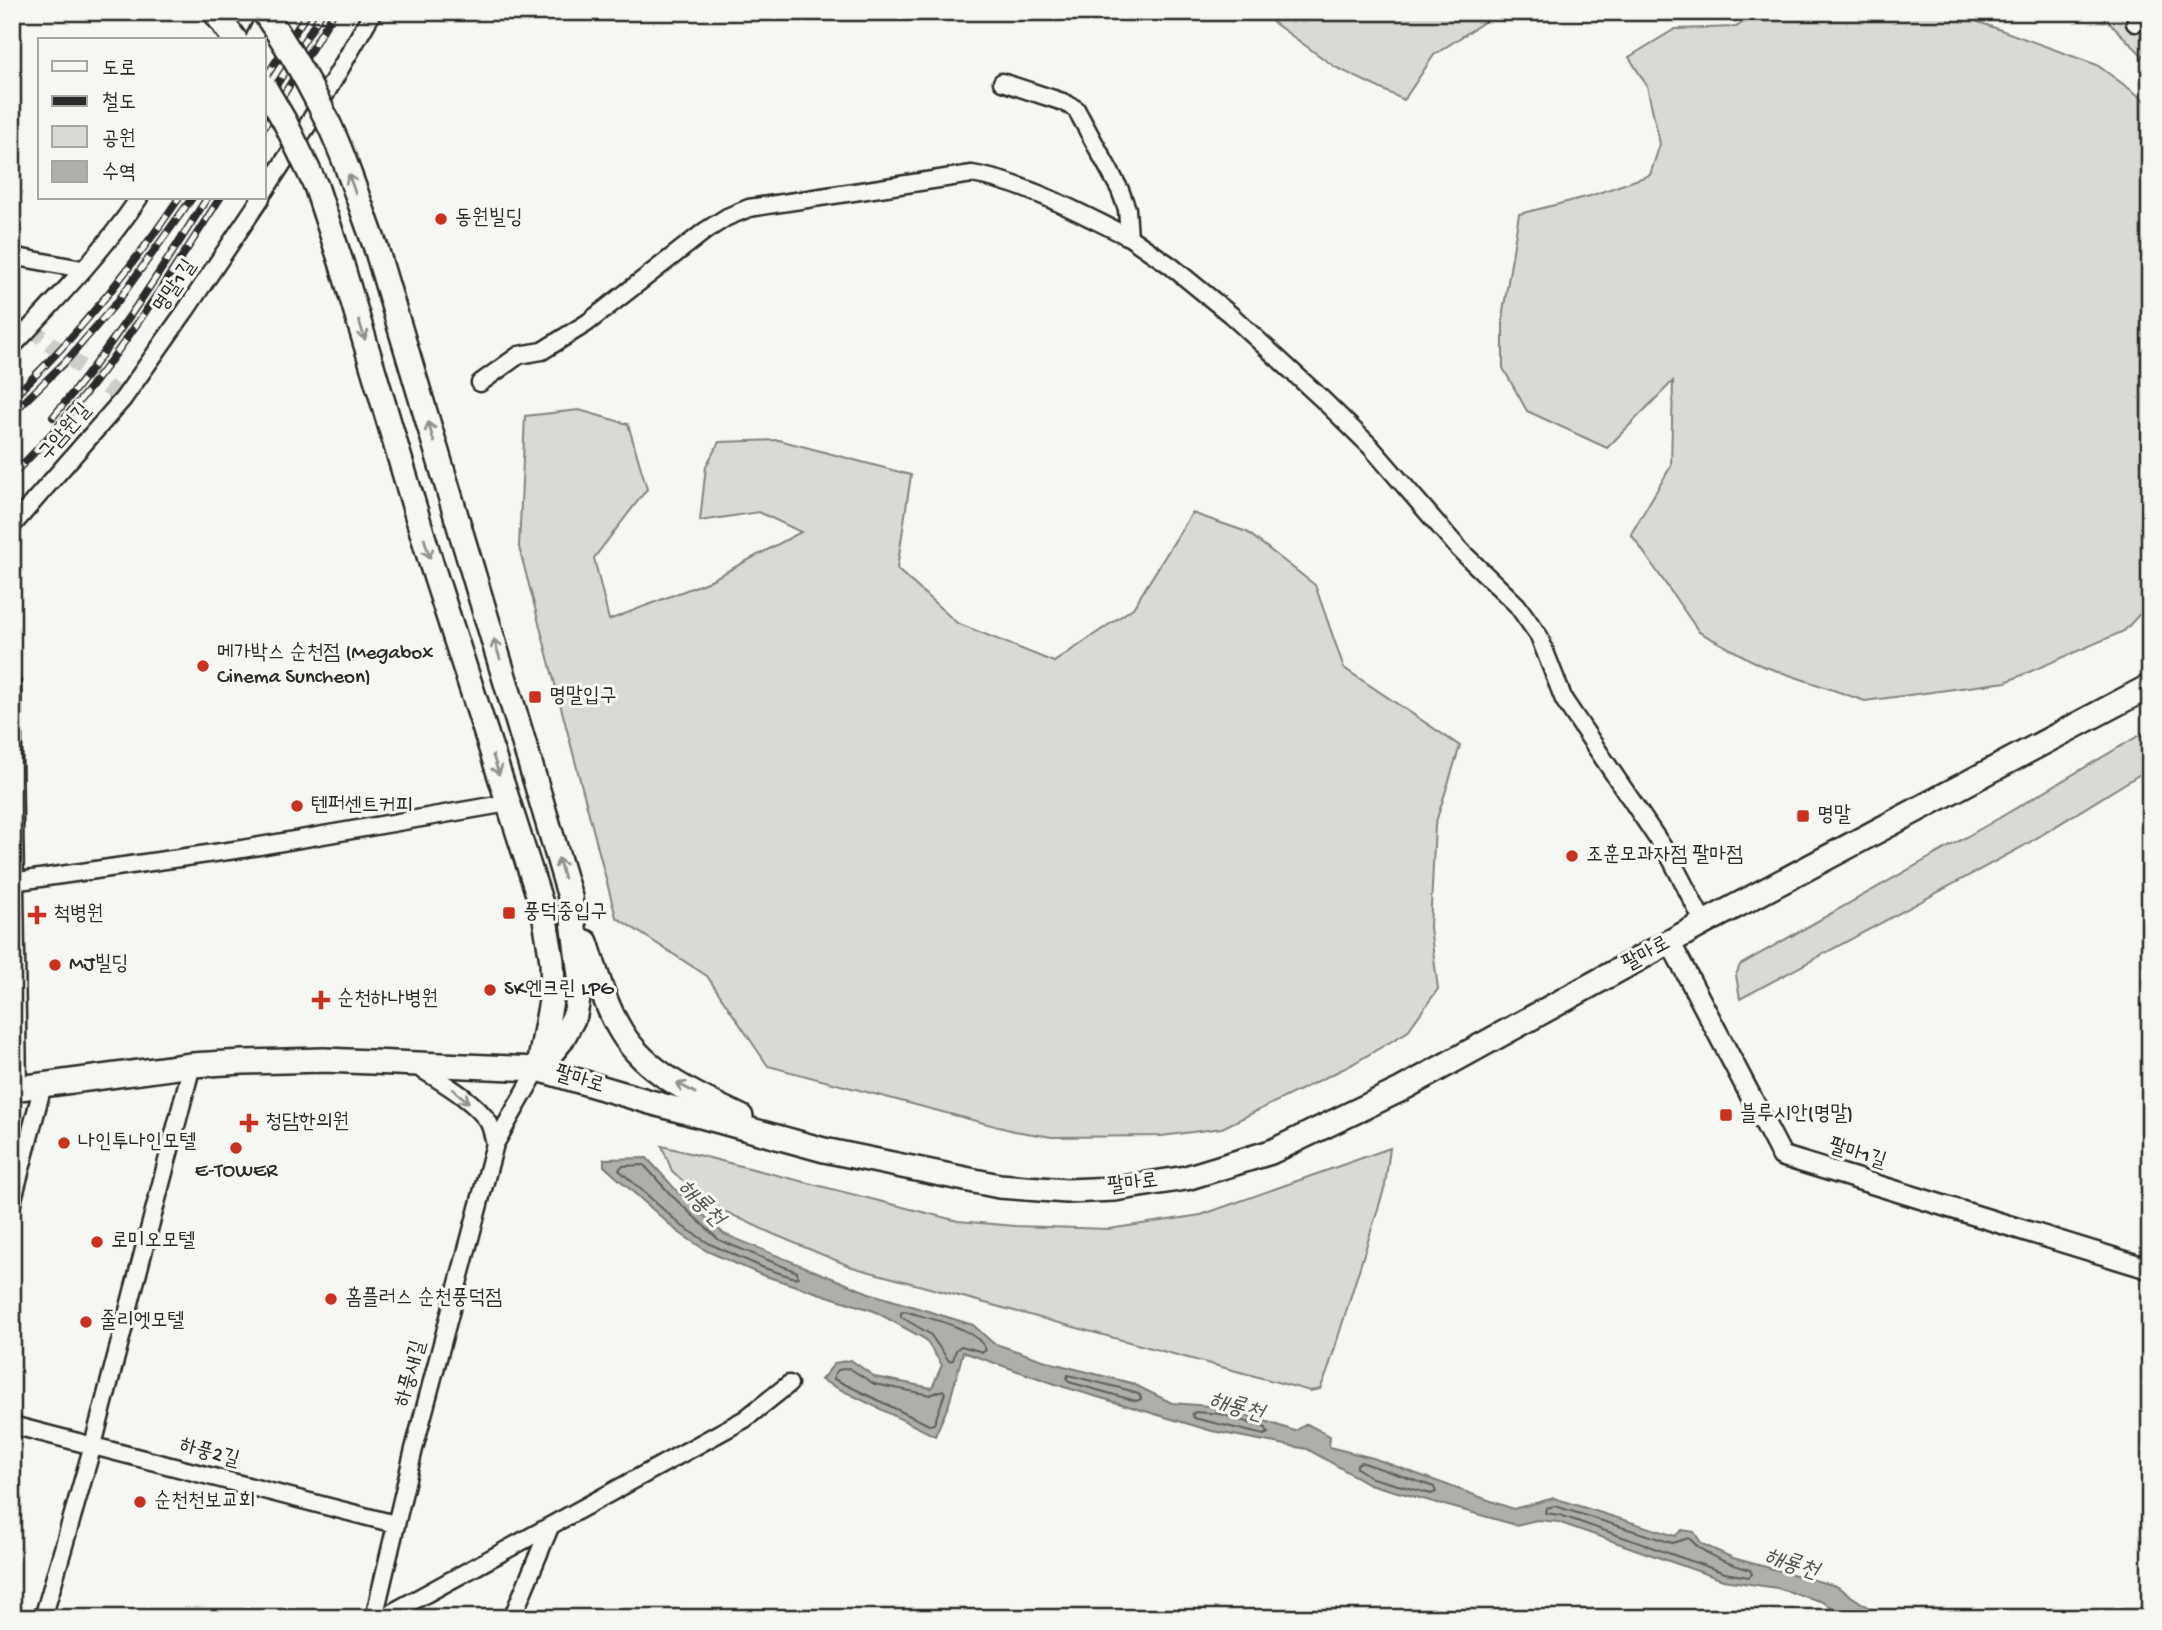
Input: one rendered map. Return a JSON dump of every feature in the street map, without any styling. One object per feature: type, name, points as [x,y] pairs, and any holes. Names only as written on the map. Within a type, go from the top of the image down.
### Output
[{"type":"main road","points":[[215,12],[233,38]]},
{"type":"main road","points":[[264,12],[286,44],[320,105],[376,248],[570,897],[608,1003],[622,1033],[641,1056],[682,1086],[791,1141]]},
{"type":"main road","points":[[266,89],[316,186],[432,566],[544,913],[552,961],[552,990],[538,1069]]},
{"type":"main road","name":"팔마로","points":[[15,1088],[192,1065],[324,1060],[538,1069],[791,1141],[936,1174],[1026,1189],[1066,1191],[1115,1189],[1186,1178],[1271,1152],[1401,1090],[1704,923],[2150,686]]},
{"type":"main road","points":[[538,1069],[561,1041],[575,1015],[582,983],[570,897]]},
{"type":"street","points":[[235,38],[247,12]]},
{"type":"street","points":[[266,189],[307,126],[373,12]]},
{"type":"street","points":[[1002,82],[1063,102],[1076,109],[1120,190],[1127,209],[1129,237]]},
{"type":"street","points":[[480,383],[519,355],[542,351],[587,323],[705,231],[727,217],[749,208],[972,174],[993,178],[1043,197],[1129,237],[1171,265],[1222,307],[1370,446],[1460,550],[1517,605],[1539,636],[1564,701],[1671,859],[1704,923]]},
{"type":"street","points":[[12,347],[126,218],[138,200]]},
{"type":"street","name":"명말1길","points":[[123,398],[260,200]]},
{"type":"street","points":[[12,256],[82,269]]},
{"type":"street","name":"구암원길","points":[[12,526],[123,398]]},
{"type":"street","points":[[12,684],[15,1088]]},
{"type":"street","points":[[14,882],[242,849],[509,803]]},
{"type":"street","name":"팔마1길","points":[[1670,942],[1782,1156],[2150,1269]]},
{"type":"street","points":[[410,1062],[456,1091],[477,1110],[489,1123],[495,1144]]},
{"type":"street","points":[[43,1618],[93,1445],[192,1065]]},
{"type":"street","name":"하풍새길","points":[[374,1618],[395,1524],[495,1144],[538,1069]]},
{"type":"street","points":[[12,1202],[43,1084]]},
{"type":"street","points":[[382,1618],[745,1419],[789,1384]]},
{"type":"street","name":"하풍2길","points":[[12,1425],[395,1524]]},
{"type":"street","points":[[512,1618],[550,1527]]},
{"type":"green space","points":[[1259,12],[1499,12],[1434,55],[1404,100],[1335,67]]},
{"type":"green space","points":[[1759,12],[1941,12],[1965,17],[2097,65],[2150,104],[2150,603],[2124,631],[2006,682],[1865,701],[1760,665],[1699,632],[1631,534],[1671,466],[1673,381],[1607,448],[1527,411],[1503,368],[1503,312],[1519,214],[1590,196],[1650,175],[1660,144],[1647,86],[1629,57],[1675,29],[1736,27]]},
{"type":"green space","points":[[2098,12],[2150,12],[2150,60],[2143,56]]},
{"type":"green space","points":[[579,410],[628,424],[647,489],[594,558],[609,620],[707,582],[801,532],[759,512],[700,521],[706,466],[719,442],[779,440],[911,475],[897,569],[957,623],[1054,662],[1133,608],[1192,513],[1247,532],[1315,585],[1344,668],[1460,746],[1435,825],[1430,927],[1438,989],[1407,1032],[1349,1066],[1222,1128],[1162,1136],[1052,1137],[1014,1131],[768,1066],[707,976],[616,917],[519,547],[525,416]]},
{"type":"green space","points":[[2150,729],[2150,768],[2022,847],[1740,999],[1736,975],[1740,965]]},
{"type":"green space","points":[[662,1146],[958,1221],[1109,1229],[1201,1215],[1390,1148],[1385,1186],[1327,1373],[1320,1389],[1310,1391],[852,1267],[707,1203],[672,1171]]},
{"type":"water","points":[[647,1158],[676,1190],[724,1234],[869,1293],[973,1325],[993,1343],[1052,1363],[1131,1383],[1172,1403],[1222,1407],[1295,1431],[1307,1424],[1330,1436],[1329,1447],[1373,1458],[1513,1509],[1554,1498],[1675,1536],[1682,1530],[1694,1532],[1702,1544],[1733,1558],[1836,1586],[1884,1618],[1846,1618],[1823,1602],[1777,1588],[1723,1580],[1558,1522],[1537,1520],[1516,1525],[1369,1484],[1307,1449],[1212,1431],[1064,1387],[963,1352],[949,1404],[935,1436],[821,1380],[835,1363],[851,1360],[875,1377],[932,1388],[942,1365],[925,1339],[874,1311],[762,1275],[707,1251],[678,1232],[604,1166],[604,1159]]},
{"type":"tunnel","points":[[30,328],[123,399]]},
{"type":"railway","points":[[266,77],[308,12]]},
{"type":"railway","points":[[266,102],[322,12]]},
{"type":"railway","points":[[266,124],[334,12]]},
{"type":"railway","points":[[12,398],[58,352],[101,302],[178,200]]},
{"type":"railway","points":[[12,414],[68,359],[118,301],[191,200]]},
{"type":"railway","points":[[53,417],[115,337],[206,200]]},
{"type":"railway","points":[[12,475],[43,443],[98,377],[219,200]]},
{"type":"place","name":"동원빌딩","points":[[441,219]]},
{"type":"place","name":"메가박스 순천점 (Megabox Cinema Suncheon)","points":[[203,666]]},
{"type":"place","name":"명말입구","points":[[535,697]]},
{"type":"place","name":"텐퍼센트커피","points":[[297,806]]},
{"type":"place","name":"명말","points":[[1803,816]]},
{"type":"place","name":"조훈모과자점 팔마점","points":[[1572,856]]},
{"type":"place","name":"풍덕중입구","points":[[509,913]]},
{"type":"place","name":"척병원","points":[[37,915]]},
{"type":"place","name":"MJ빌딩","points":[[55,965]]},
{"type":"place","name":"SK엔크린 LPG","points":[[490,990]]},
{"type":"place","name":"순천하나병원","points":[[321,1000]]},
{"type":"place","name":"블루시안(명말)","points":[[1726,1115]]},
{"type":"place","name":"청담한의원","points":[[249,1123]]},
{"type":"place","name":"나인투나인모텔","points":[[64,1143]]},
{"type":"place","name":"E-TOWER","points":[[236,1148]]},
{"type":"place","name":"로미오모텔","points":[[97,1242]]},
{"type":"place","name":"홈플러스 순천풍덕점","points":[[331,1299]]},
{"type":"place","name":"줄리엣모텔","points":[[86,1322]]},
{"type":"place","name":"순천천보교회","points":[[140,1502]]},
{"type":"water label","name":"해룡천","points":[[700,1204]]},
{"type":"water label","name":"해룡천","points":[[1236,1408]]},
{"type":"water label","name":"해룡천","points":[[1791,1565]]}]
